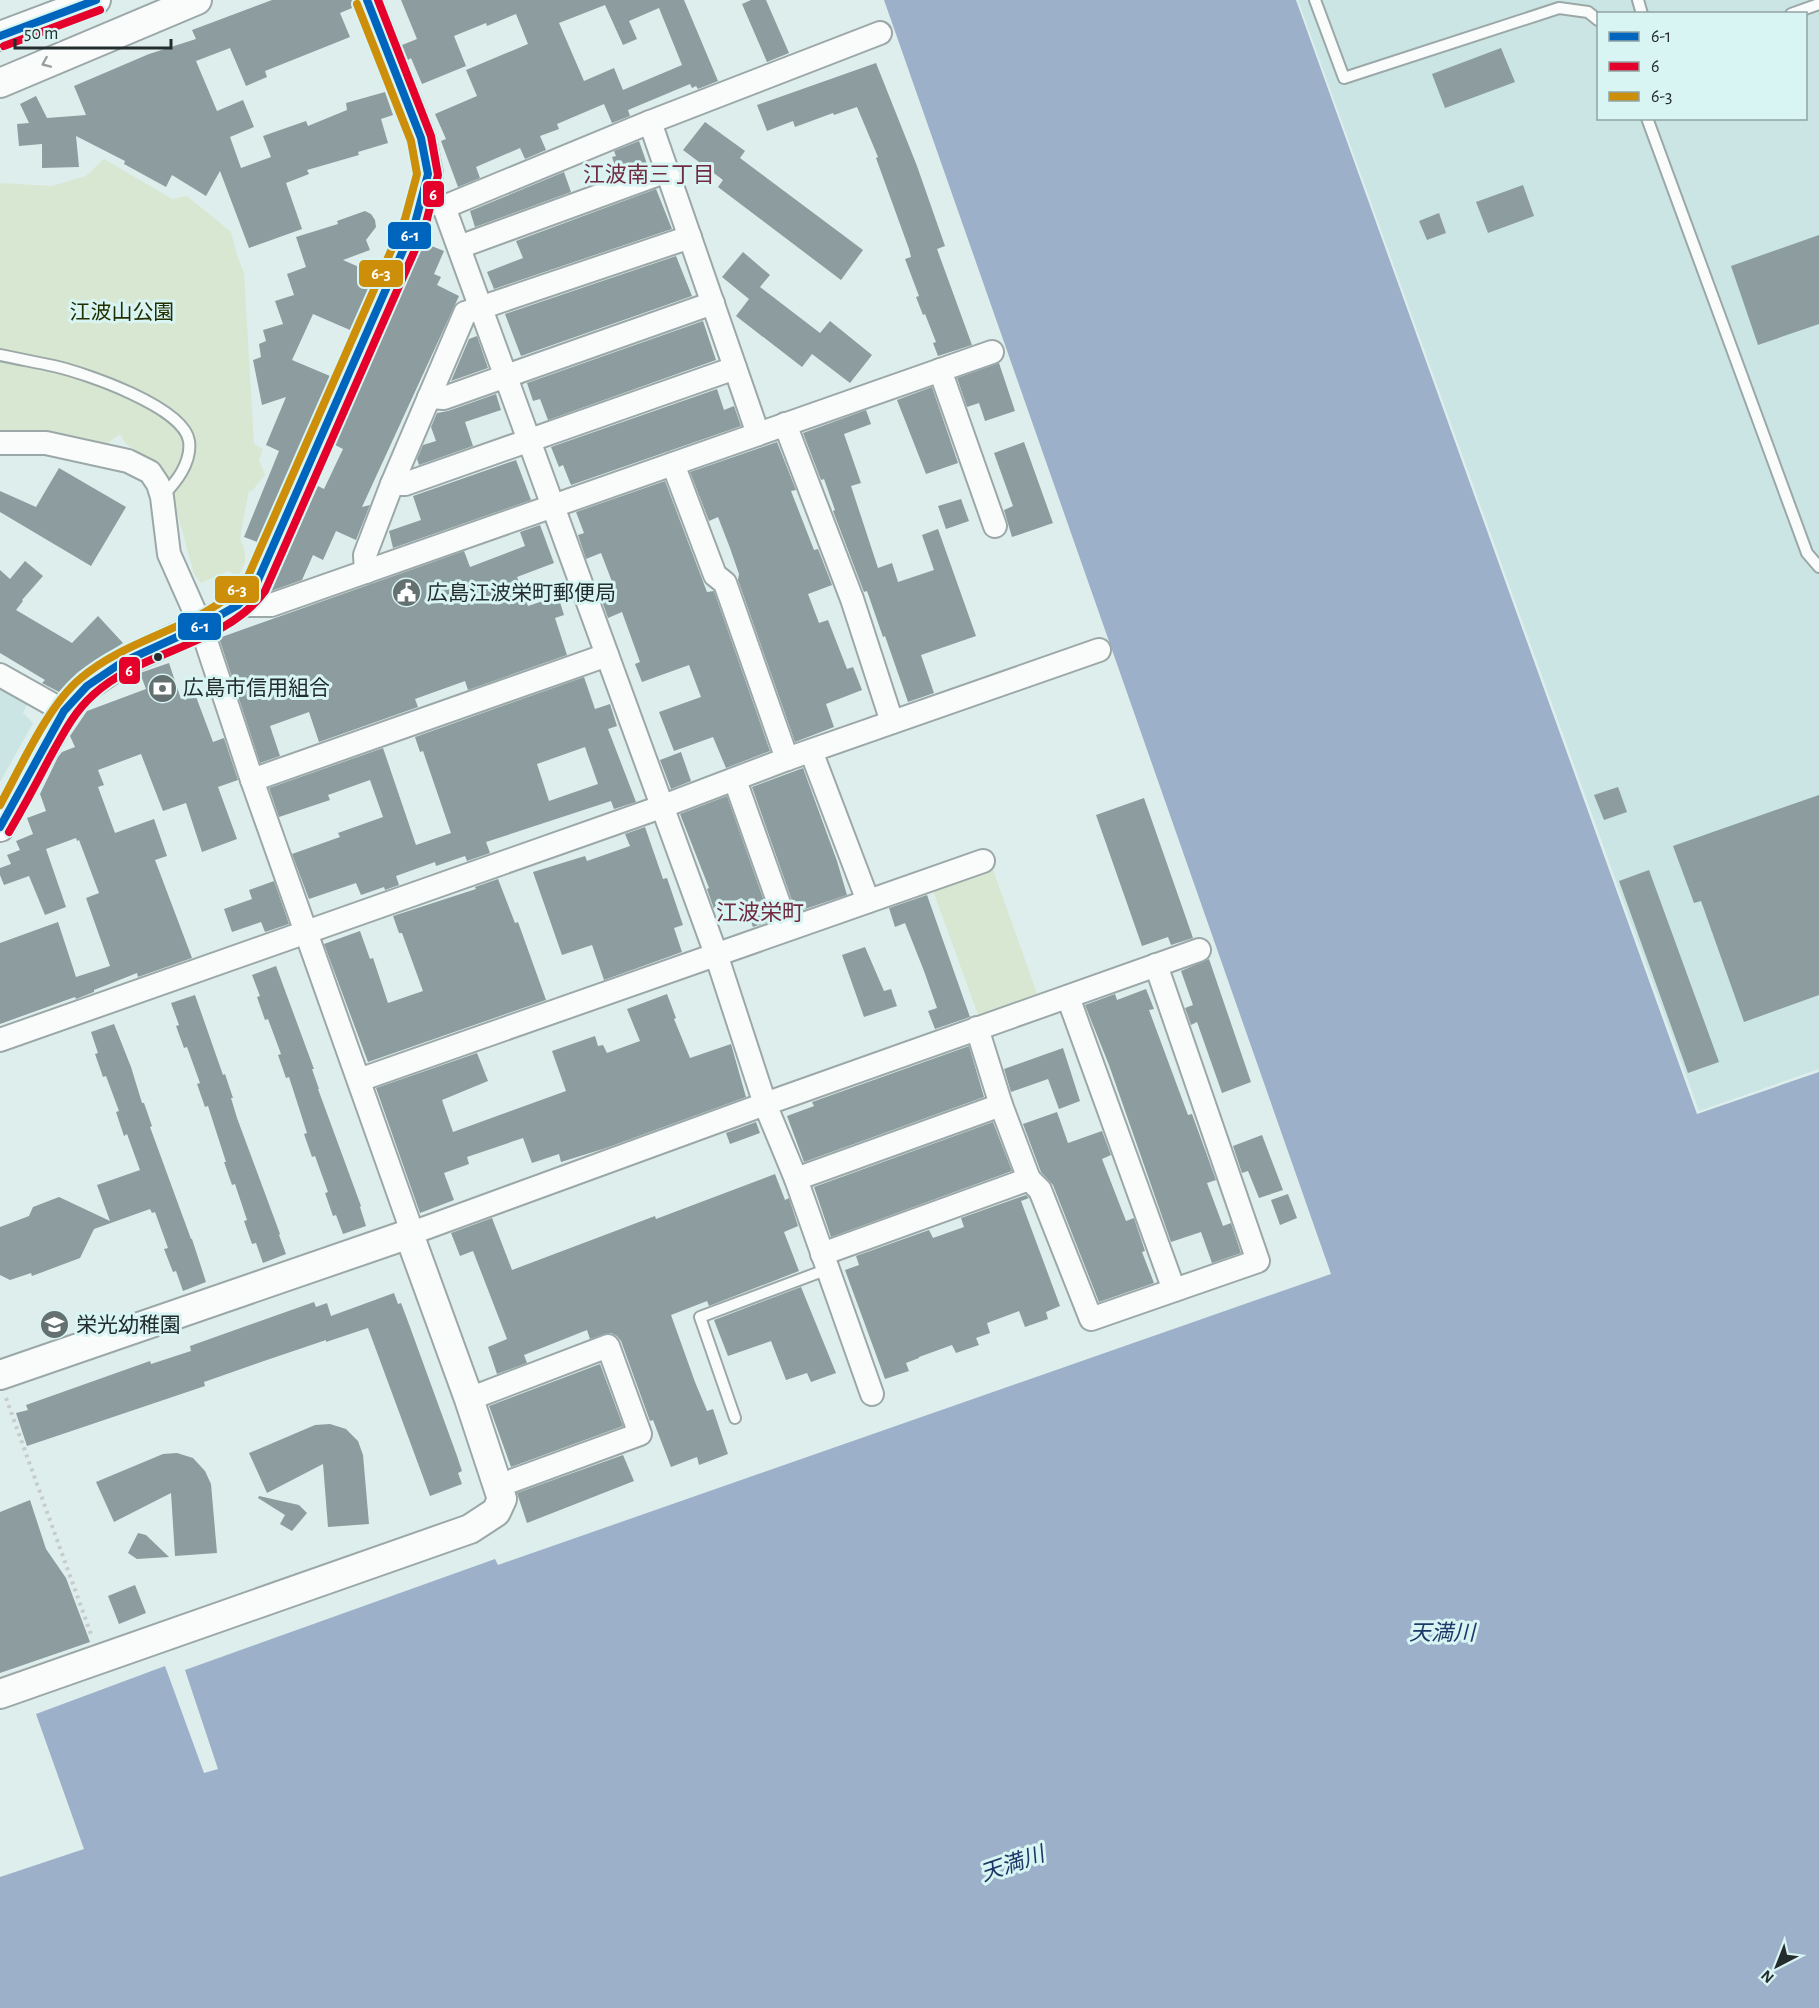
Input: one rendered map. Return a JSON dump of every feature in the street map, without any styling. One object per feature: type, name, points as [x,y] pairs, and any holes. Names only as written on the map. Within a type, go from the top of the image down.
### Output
[{"type":"street","points":[[0,36],[96,0]]},
{"type":"street","points":[[0,83],[197,0]]},
{"type":"street","points":[[367,0],[422,138],[434,202],[459,247],[716,954],[765,1104],[796,1179],[872,1394]]},
{"type":"street","points":[[0,827],[64,711],[87,686],[121,663],[201,626],[238,605],[255,587],[410,233],[434,202],[650,122],[879,33]]},
{"type":"street","points":[[650,122],[758,434]]},
{"type":"street","points":[[459,247],[667,171]]},
{"type":"street","points":[[366,573],[365,555],[392,484],[465,313],[690,237]]},
{"type":"street","points":[[429,397],[444,398],[713,303]]},
{"type":"street","points":[[238,605],[271,605],[992,352]]},
{"type":"street","points":[[392,484],[405,484],[735,368]]},
{"type":"street","points":[[940,370],[996,526]]},
{"type":"street","points":[[785,424],[852,599],[892,722]]},
{"type":"street","points":[[0,443],[46,443],[128,461],[150,472],[158,484],[162,497],[169,554],[201,626],[252,780],[408,1220],[409,1234],[469,1399],[502,1499],[496,1512],[470,1529],[0,1694]]},
{"type":"street","points":[[673,464],[715,575],[725,583],[787,759]]},
{"type":"street","points":[[0,1040],[662,807],[787,759],[1099,650]]},
{"type":"street","points":[[252,780],[607,655]]},
{"type":"street","points":[[0,675],[64,711]]},
{"type":"street","points":[[811,751],[868,901]]},
{"type":"street","points":[[735,780],[788,929]]},
{"type":"street","points":[[359,1080],[983,861]]},
{"type":"street","points":[[3,1386],[765,1104],[1199,950]]},
{"type":"street","points":[[977,1028],[1001,1105],[1029,1179],[1040,1190],[1091,1319],[1258,1261],[1156,966]]},
{"type":"street","points":[[1068,997],[1174,1290]]},
{"type":"street","points":[[796,1179],[1001,1105]]},
{"type":"street","points":[[825,1262],[1029,1179]]},
{"type":"street","points":[[469,1399],[608,1346],[640,1434],[498,1486]]},
{"type":"lane","points":[[1315,0],[1344,78],[1559,8],[1588,12],[1597,19]]},
{"type":"lane","points":[[1797,12],[1819,4]]},
{"type":"lane","points":[[1648,120],[1807,553],[1819,567]]},
{"type":"lane","points":[[0,355],[54,366],[94,378],[165,411],[184,427],[189,442],[188,462],[175,483],[162,497]]},
{"type":"lane","points":[[735,1418],[699,1317],[825,1262]]},
{"type":"path","points":[[3,1386],[95,1646]]},
{"type":"shaded area","points":[[1298,0],[1819,0],[1819,1069],[1699,1111]]},
{"type":"shaded area","points":[[0,688],[27,704],[23,713],[33,723],[0,782]]},
{"type":"green space","name":"江波山公園","points":[[104,159],[172,199],[187,196],[231,232],[244,273],[254,444],[263,449],[259,460],[265,475],[252,491],[249,490],[240,538],[245,552],[245,562],[238,577],[229,571],[201,583],[194,574],[175,505],[154,462],[126,444],[120,434],[101,448],[0,436],[0,183],[52,186],[86,176]]},
{"type":"green space","points":[[991,864],[1039,999],[980,1020],[931,885]]},
{"type":"water","name":"天満川","points":[[884,0],[1296,0],[1697,1114],[1819,1072],[1819,2008],[0,2008],[0,1877],[84,1849],[36,1714],[165,1666],[204,1773],[218,1769],[185,1670],[495,1559],[498,1565],[1331,1274]]},
{"type":"building","points":[[272,0],[351,0],[352,8],[340,13],[350,37],[265,71],[267,77],[246,86],[230,48],[196,61],[217,111],[243,100],[254,127],[230,137],[241,168],[271,157],[263,136],[306,121],[308,126],[347,110],[346,103],[385,92],[393,115],[381,119],[388,143],[358,152],[359,155],[307,170],[309,174],[286,183],[302,229],[249,248],[220,171],[206,196],[172,175],[166,187],[124,164],[125,161],[76,136],[79,167],[42,168],[42,144],[19,146],[17,124],[29,123],[20,104],[36,96],[47,118],[86,115],[74,86],[149,54],[196,39],[192,30]]},
{"type":"building","points":[[401,0],[684,0],[718,81],[698,89],[696,86],[692,88],[690,84],[628,110],[630,116],[612,123],[604,104],[557,124],[559,129],[540,136],[546,150],[525,159],[520,148],[476,167],[480,178],[458,187],[441,141],[446,139],[435,114],[477,96],[466,70],[528,44],[516,14],[487,26],[486,23],[454,36],[466,66],[422,84],[411,58],[408,60],[402,45],[417,39]],"holes":[[[605,5],[623,45],[637,39],[629,21],[659,8],[682,65],[623,90],[614,68],[584,81],[559,23]]]},
{"type":"building","points":[[751,0],[766,0],[789,53],[767,62],[742,4]]},
{"type":"building","points":[[1501,48],[1515,82],[1445,108],[1432,74]]},
{"type":"building","points":[[876,63],[917,166],[945,246],[937,249],[972,345],[938,356],[933,343],[936,342],[916,297],[919,296],[905,259],[911,257],[909,249],[876,158],[878,157],[857,107],[795,127],[793,121],[767,131],[757,105]]},
{"type":"building","points":[[705,122],[745,151],[740,158],[863,250],[841,280],[718,187],[723,180],[683,150]]},
{"type":"building","points":[[639,141],[647,164],[618,174],[612,157],[616,156],[614,151]]},
{"type":"building","points":[[564,172],[571,192],[475,227],[470,211]]},
{"type":"building","points":[[1523,185],[1534,216],[1488,233],[1476,202]]},
{"type":"building","points":[[656,189],[672,229],[494,289],[487,272],[523,258],[516,241]]},
{"type":"building","points":[[365,211],[371,214],[376,227],[366,240],[370,250],[343,260],[375,274],[350,330],[313,314],[292,360],[330,376],[257,542],[244,537],[279,451],[266,445],[286,397],[262,405],[253,360],[261,357],[259,344],[266,341],[263,330],[283,324],[275,301],[294,295],[287,274],[306,267],[296,237],[338,224],[337,221]]},
{"type":"building","points":[[1439,213],[1446,233],[1427,240],[1419,221]]},
{"type":"building","points":[[1819,235],[1819,324],[1758,345],[1731,266]]},
{"type":"building","points":[[424,243],[444,251],[434,274],[441,277],[437,285],[459,296],[362,507],[370,505],[356,540],[336,531],[323,560],[313,555],[302,580],[271,591],[318,486],[324,489],[343,449],[335,445]]},
{"type":"building","points":[[743,252],[770,275],[760,287],[820,333],[830,321],[872,355],[850,383],[812,354],[802,367],[736,316],[749,299],[722,277]]},
{"type":"building","points":[[676,256],[692,296],[521,356],[505,314]]},
{"type":"building","points":[[703,321],[716,360],[548,420],[540,399],[533,401],[527,383]]},
{"type":"building","points":[[477,336],[488,368],[451,381],[469,339]]},
{"type":"building","points":[[999,363],[1015,411],[985,421],[979,403],[967,407],[957,378]]},
{"type":"building","points":[[932,387],[958,463],[926,474],[897,400]]},
{"type":"building","points":[[717,389],[724,410],[734,406],[741,426],[571,485],[563,465],[559,467],[551,447]]},
{"type":"building","points":[[496,394],[501,410],[465,422],[473,446],[419,465],[417,459],[423,445],[436,441],[431,427],[437,413]]},
{"type":"building","points":[[866,410],[871,424],[844,434],[861,483],[851,486],[878,568],[892,563],[898,582],[934,570],[922,535],[938,529],[976,636],[921,655],[934,693],[908,702],[885,636],[883,637],[867,591],[864,592],[833,511],[835,510],[824,479],[821,480],[803,433]]},
{"type":"building","points":[[777,442],[796,490],[791,491],[814,550],[818,549],[832,585],[808,594],[819,623],[828,620],[847,669],[853,667],[862,690],[826,704],[834,727],[795,742],[718,517],[709,521],[690,472]]},
{"type":"building","points":[[1024,442],[1053,523],[1012,537],[1004,510],[1013,506],[994,453]]},
{"type":"building","points":[[516,460],[531,500],[393,548],[389,531],[421,520],[413,496]]},
{"type":"building","points":[[59,468],[126,507],[91,566],[0,512],[0,491],[36,507]]},
{"type":"building","points":[[665,481],[707,592],[714,591],[770,751],[726,768],[713,737],[674,751],[659,712],[701,697],[689,665],[642,682],[635,664],[640,662],[622,612],[608,618],[601,598],[616,592],[601,553],[586,559],[578,535],[584,533],[576,512]]},
{"type":"building","points":[[961,499],[969,521],[946,529],[938,506]]},
{"type":"building","points":[[540,525],[554,563],[517,577],[528,606],[558,596],[564,615],[555,618],[567,655],[468,690],[465,681],[415,699],[418,707],[319,742],[309,712],[270,726],[280,756],[260,763],[219,638],[464,551],[470,567],[525,546],[520,532]]},
{"type":"building","points":[[25,561],[43,576],[16,610],[72,643],[98,616],[123,643],[78,672],[59,692],[42,683],[45,680],[0,653],[0,570],[10,579]]},
{"type":"building","points":[[169,663],[181,699],[195,694],[213,742],[224,738],[238,780],[218,787],[237,839],[202,852],[186,803],[163,811],[141,754],[98,770],[104,785],[98,787],[115,833],[154,819],[167,856],[155,860],[192,958],[138,977],[137,973],[76,999],[75,997],[0,1024],[0,943],[58,922],[76,977],[110,966],[86,898],[99,893],[79,840],[77,841],[76,838],[46,849],[66,907],[45,915],[29,876],[4,885],[0,868],[11,864],[7,855],[20,850],[16,841],[33,834],[27,818],[46,811],[40,794],[58,757],[62,752],[75,747],[70,736],[87,711],[146,689],[140,673]]},
{"type":"building","points":[[584,677],[595,709],[610,704],[617,726],[608,729],[636,802],[614,809],[611,801],[486,842],[490,853],[467,861],[465,856],[436,866],[435,862],[396,876],[399,885],[385,890],[384,887],[361,895],[356,883],[309,899],[292,854],[340,837],[338,833],[383,817],[370,780],[328,795],[330,800],[279,817],[269,788],[383,748],[416,845],[451,833],[423,751],[420,752],[415,737]],"holes":[[[585,747],[598,784],[549,801],[537,764]]]},
{"type":"building","points":[[681,752],[691,781],[671,789],[660,760]]},
{"type":"building","points":[[803,768],[847,895],[796,912],[752,787]]},
{"type":"building","points":[[1618,787],[1627,812],[1604,820],[1594,795]]},
{"type":"building","points":[[1819,795],[1819,995],[1744,1022],[1701,901],[1694,903],[1673,846]]},
{"type":"building","points":[[727,796],[771,921],[753,927],[742,898],[714,909],[707,889],[709,888],[680,814]]},
{"type":"building","points":[[1144,798],[1193,938],[1171,945],[1168,937],[1142,946],[1096,815]]},
{"type":"building","points":[[645,827],[663,879],[667,878],[683,925],[674,928],[682,952],[604,980],[592,945],[562,955],[533,872],[585,856],[587,861],[630,846],[625,834]]},
{"type":"building","points":[[1649,870],[1719,1062],[1688,1073],[1619,881]]},
{"type":"building","points":[[498,879],[515,923],[518,922],[546,1000],[368,1062],[324,944],[360,931],[370,959],[373,958],[388,1003],[423,991],[402,933],[399,933],[393,916],[476,889],[475,887]]},
{"type":"building","points":[[274,881],[289,924],[265,932],[261,922],[232,932],[224,909],[252,899],[249,890]]},
{"type":"building","points":[[927,895],[970,1017],[935,1029],[928,1011],[937,1008],[924,971],[905,923],[895,927],[889,908]]},
{"type":"building","points":[[865,947],[884,991],[891,989],[897,1006],[864,1017],[842,955]]},
{"type":"building","points":[[1209,959],[1251,1082],[1222,1093],[1197,1022],[1191,1025],[1185,1008],[1193,1005],[1181,971]]},
{"type":"building","points":[[276,966],[314,1069],[312,1069],[318,1089],[361,1206],[366,1226],[343,1234],[336,1215],[333,1216],[325,1193],[328,1192],[304,1134],[307,1133],[289,1077],[286,1078],[278,1055],[281,1054],[257,997],[260,996],[252,975]]},
{"type":"building","points":[[1146,989],[1154,1009],[1149,1010],[1188,1115],[1192,1114],[1216,1180],[1207,1183],[1223,1226],[1231,1223],[1241,1253],[1212,1263],[1201,1232],[1171,1242],[1109,1065],[1085,1005],[1115,994],[1117,1000]]},
{"type":"building","points":[[667,994],[676,1018],[674,1019],[690,1058],[731,1044],[746,1097],[561,1162],[559,1154],[532,1163],[523,1138],[467,1157],[469,1164],[444,1173],[454,1200],[420,1213],[376,1088],[477,1053],[488,1081],[442,1100],[453,1132],[566,1091],[552,1051],[595,1036],[598,1046],[603,1045],[607,1053],[640,1041],[627,1009]]},
{"type":"building","points":[[195,995],[223,1075],[225,1074],[237,1118],[286,1254],[263,1263],[256,1243],[252,1244],[235,1184],[232,1185],[208,1106],[205,1107],[197,1084],[200,1083],[187,1047],[184,1048],[176,1026],[179,1025],[171,1003]]},
{"type":"building","points":[[114,1024],[206,1282],[183,1291],[176,1271],[173,1272],[164,1249],[168,1248],[155,1212],[152,1213],[150,1209],[94,1229],[80,1258],[32,1276],[31,1273],[10,1280],[0,1275],[0,1227],[29,1216],[33,1207],[59,1197],[110,1221],[97,1185],[140,1170],[127,1134],[124,1136],[116,1112],[119,1111],[106,1076],[103,1077],[95,1054],[98,1053],[91,1032]]},
{"type":"building","points":[[969,1046],[984,1097],[804,1162],[787,1116],[814,1106],[812,1102]]},
{"type":"building","points":[[1063,1048],[1080,1101],[1059,1109],[1048,1079],[1011,1092],[1004,1069]]},
{"type":"building","points":[[1057,1112],[1068,1143],[1102,1131],[1111,1155],[1102,1159],[1126,1221],[1134,1218],[1145,1251],[1142,1252],[1154,1283],[1099,1302],[1053,1185],[1041,1172],[1023,1124]]},
{"type":"building","points":[[756,1122],[760,1133],[730,1144],[726,1133]]},
{"type":"building","points":[[993,1122],[1012,1171],[831,1237],[814,1187]]},
{"type":"building","points":[[1262,1135],[1283,1190],[1259,1198],[1248,1171],[1242,1173],[1233,1146]]},
{"type":"building","points":[[775,1174],[785,1200],[789,1198],[798,1226],[784,1232],[799,1271],[709,1306],[707,1301],[671,1315],[695,1382],[707,1411],[713,1409],[728,1454],[699,1465],[697,1457],[671,1467],[653,1420],[650,1421],[621,1341],[611,1333],[590,1339],[587,1330],[524,1355],[527,1363],[497,1374],[488,1347],[507,1339],[473,1251],[460,1256],[451,1233],[492,1218],[512,1270]]},
{"type":"building","points":[[1288,1194],[1297,1218],[1280,1225],[1271,1200]]},
{"type":"building","points":[[1026,1195],[1029,1198],[1021,1201],[1060,1306],[1046,1312],[1048,1319],[1025,1327],[1019,1311],[987,1323],[990,1333],[976,1338],[979,1345],[956,1353],[952,1345],[906,1363],[909,1371],[885,1379],[845,1270],[859,1265],[856,1256],[929,1230],[933,1238],[964,1227],[961,1218]]},
{"type":"building","points":[[801,1287],[836,1373],[811,1382],[807,1373],[786,1380],[771,1341],[728,1356],[714,1320]]},
{"type":"building","points":[[394,1293],[398,1304],[401,1303],[457,1456],[462,1471],[458,1473],[462,1484],[430,1496],[368,1328],[261,1362],[204,1382],[205,1386],[27,1446],[16,1413],[28,1410],[26,1405],[150,1361],[151,1364],[191,1351],[190,1346],[314,1302],[316,1307],[327,1303],[331,1316]]},
{"type":"building","points":[[600,1364],[623,1426],[511,1467],[489,1406]]},
{"type":"building","points":[[330,1424],[346,1429],[358,1441],[363,1455],[369,1524],[328,1527],[323,1464],[267,1493],[249,1453],[315,1425]]},
{"type":"building","points":[[177,1453],[193,1458],[205,1471],[211,1484],[217,1553],[175,1556],[171,1493],[114,1522],[96,1482],[163,1454]]},
{"type":"building","points":[[623,1455],[634,1481],[527,1523],[517,1493]]},
{"type":"building","points":[[259,1496],[299,1505],[307,1513],[292,1531],[280,1524],[285,1515],[258,1498]]},
{"type":"building","points":[[30,1500],[46,1549],[66,1578],[90,1642],[0,1673],[0,1512]]},
{"type":"building","points":[[138,1533],[146,1535],[169,1557],[137,1559],[128,1553]]},
{"type":"building","points":[[135,1585],[146,1613],[119,1624],[108,1596]]},
{"type":"transit line","name":"6-1","points":[[0,36],[96,0]]},
{"type":"transit line","name":"6-1","points":[[0,827],[64,711],[87,686],[121,663],[201,626],[238,605],[255,587],[415,223],[428,174],[421,138],[367,0]]},
{"type":"transit line","name":"6","points":[[9,832],[68,725],[93,695],[134,668],[228,624],[248,609],[265,591],[425,227],[438,175],[431,136],[378,0]]},
{"type":"transit line","name":"6-3","points":[[0,805],[46,720],[81,678],[121,652],[209,610],[246,581],[405,219],[417,174],[411,141],[357,4]]},
{"type":"transit line","name":"6","points":[[4,46],[100,10]]},
{"type":"place","name":"広島江波栄町郵便局","points":[[406,593]]},
{"type":"place","name":"広島市信用組合","points":[[162,688]]},
{"type":"place","name":"栄光幼稚園","points":[[55,1325]]},
{"type":"district","name":"江波南三丁目","points":[[649,174]]},
{"type":"district","name":"江波栄町","points":[[760,912]]}]
